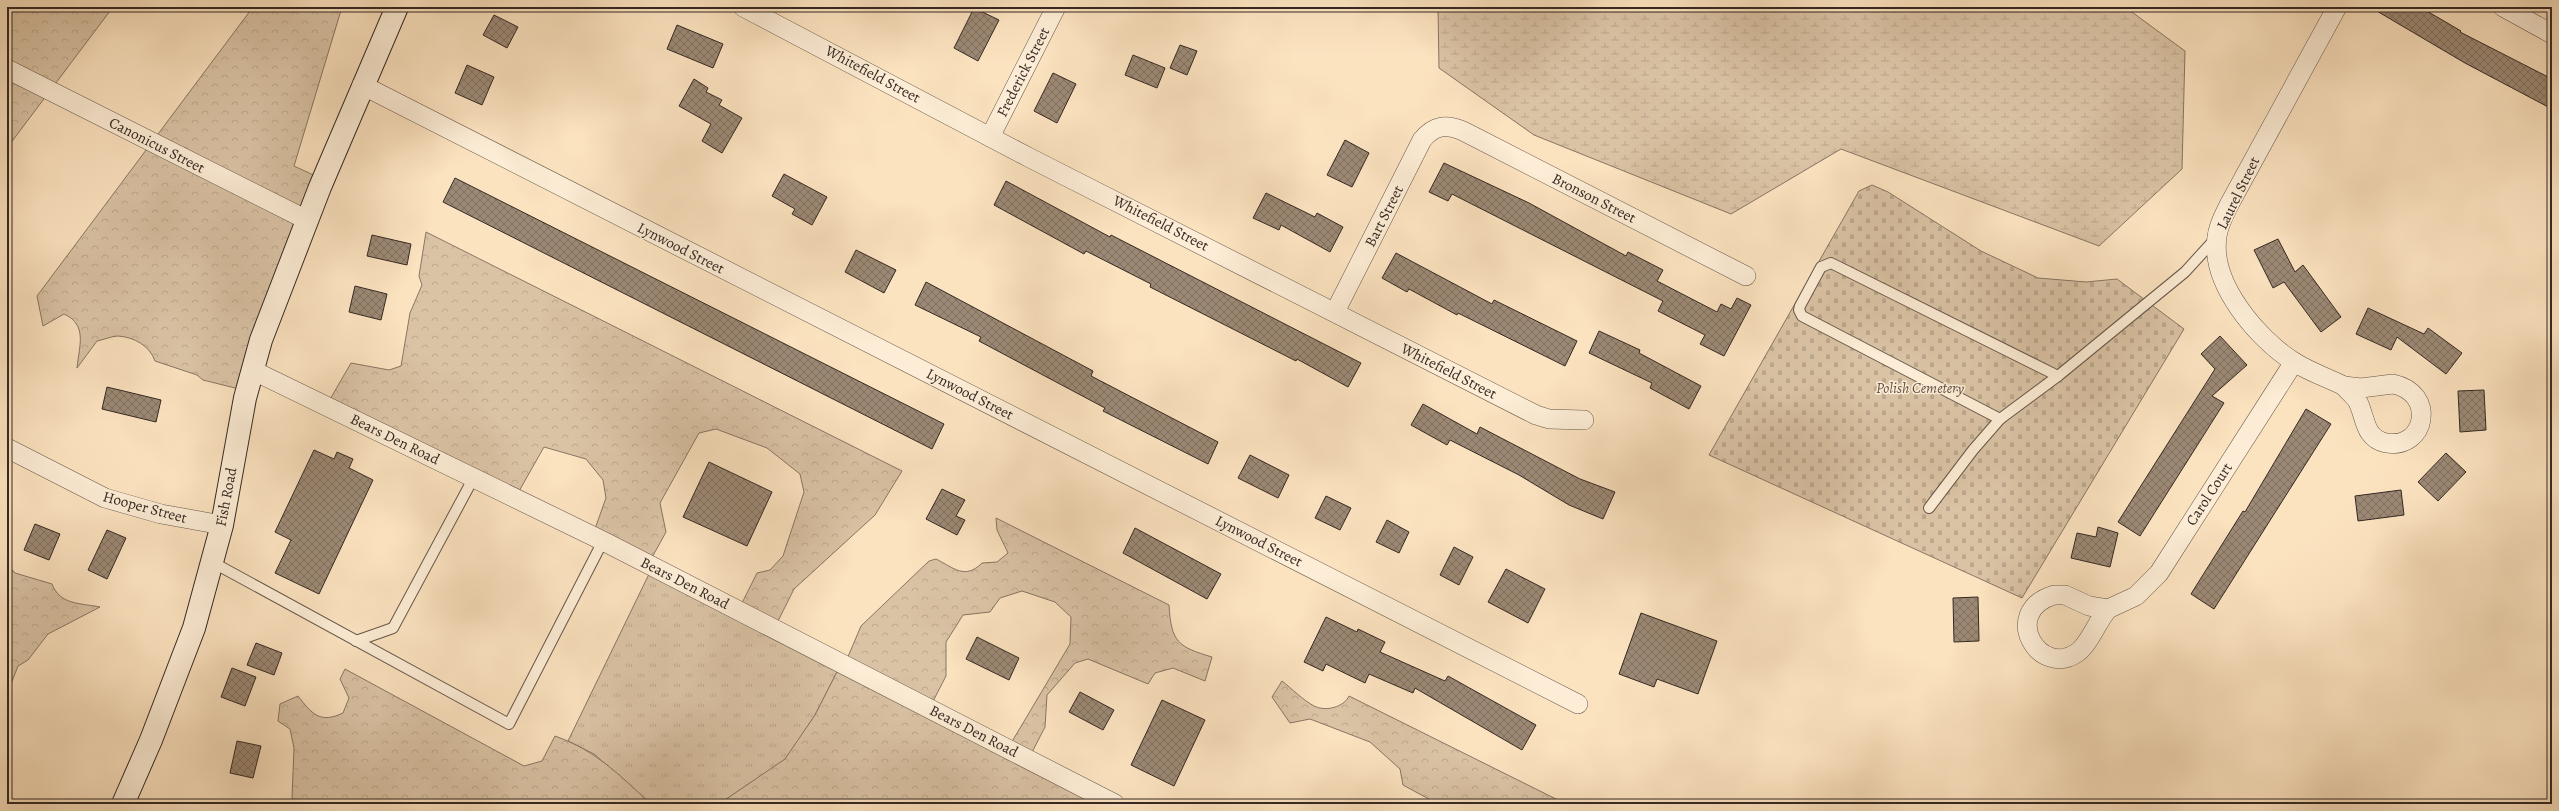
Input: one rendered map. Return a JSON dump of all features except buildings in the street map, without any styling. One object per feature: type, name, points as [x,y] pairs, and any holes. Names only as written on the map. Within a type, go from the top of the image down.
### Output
[{"type":"main road","name":"Fish Road","points":[[123,804],[151,740],[194,628],[222,525],[241,418],[252,370],[320,187],[362,85],[397,7]]},
{"type":"street","name":"Whitefield Street","points":[[743,7],[990,137],[1536,415],[1549,419],[1584,420]]},
{"type":"street","name":"Frederick Street","points":[[990,137],[1056,7]]},
{"type":"street","name":"Laurel Street","points":[[2337,7],[2230,203],[2217,237],[2218,259],[2224,280],[2237,305],[2258,330],[2294,362],[2344,386]]},
{"type":"street","points":[[2503,7],[2552,34]]},
{"type":"street","name":"Canonicus Street","points":[[7,69],[307,220]]},
{"type":"street","name":"Lynwood Street","points":[[362,85],[1578,704]]},
{"type":"street","name":"Bronson Street","points":[[1440,126],[1464,131],[1746,276]]},
{"type":"street","name":"Bart Street","points":[[1335,312],[1422,140],[1433,129],[1440,126]]},
{"type":"street","name":"Carol Court","points":[[2108,609],[2136,596],[2159,573],[2294,362]]},
{"type":"street","name":"Bears Den Road","points":[[252,370],[603,541],[1115,804]]},
{"type":"street","name":"Hooper Street","points":[[7,448],[105,498],[161,514],[222,525]]},
{"type":"lane","points":[[1929,508],[1973,450],[2000,419],[2058,376],[2185,272],[2217,237]]},
{"type":"lane","points":[[2000,419],[1802,316],[1799,310],[1800,306],[1821,267],[1831,263],[2058,376]]},
{"type":"lane","points":[[356,641],[393,628],[474,477]]},
{"type":"lane","points":[[212,562],[509,724],[603,541]]},
{"type":"green space","points":[[7,7],[113,7],[7,148]]},
{"type":"green space","points":[[253,7],[342,7],[294,166],[322,179],[247,391],[203,380],[197,375],[155,361],[153,356],[141,343],[130,338],[118,336],[97,341],[77,368],[80,337],[76,324],[72,319],[64,314],[43,326],[37,296]]},
{"type":"green space","points":[[1438,7],[2125,7],[2185,51],[2182,169],[2099,246],[1841,149],[1731,214],[1534,135],[1439,68]]},
{"type":"green space","name":"Polish Cemetery","points":[[1872,185],[1888,192],[1981,251],[2038,278],[2086,282],[2117,279],[2184,329],[2022,598],[1709,455],[1859,191]]},
{"type":"green space","points":[[426,232],[902,471],[875,515],[794,589],[777,623],[741,605],[757,573],[770,570],[783,556],[804,492],[800,474],[767,448],[716,429],[699,433],[660,503],[666,532],[650,561],[591,540],[606,498],[603,480],[586,459],[544,447],[514,500],[329,401],[351,363],[389,370],[401,366],[410,313],[422,285],[419,276]]},
{"type":"green space","points":[[996,518],[1169,605],[1172,627],[1178,641],[1191,650],[1212,657],[1205,681],[1173,668],[1155,673],[1148,684],[1088,659],[1075,663],[1047,695],[1045,727],[1027,762],[1102,804],[719,804],[785,759],[815,715],[839,668],[844,666],[861,626],[929,561],[936,559],[954,569],[965,572],[976,568],[982,563],[997,562],[1008,553],[997,530]],"holes":[[[1022,591],[1055,602],[1071,617],[1070,644],[1007,750],[928,711],[946,676],[946,642],[963,615],[990,612],[1000,598]]]},
{"type":"green space","points":[[7,564],[15,573],[52,584],[60,596],[65,599],[78,604],[100,607],[48,634],[28,660],[18,666],[7,694]]},
{"type":"green space","points":[[650,572],[839,668],[815,715],[785,760],[719,804],[651,804],[594,754],[568,741]]},
{"type":"green space","points":[[345,669],[524,766],[542,761],[555,736],[570,742],[595,756],[607,765],[651,804],[302,804],[292,798],[294,748],[290,729],[278,721],[280,704],[298,696],[312,712],[322,717],[328,718],[343,713],[349,698],[340,679]]},
{"type":"green space","points":[[1282,681],[1306,701],[1319,708],[1324,709],[1339,706],[1347,700],[1349,696],[1566,804],[1438,804],[1403,785],[1400,769],[1370,742],[1310,719],[1290,723],[1272,697]]}]
